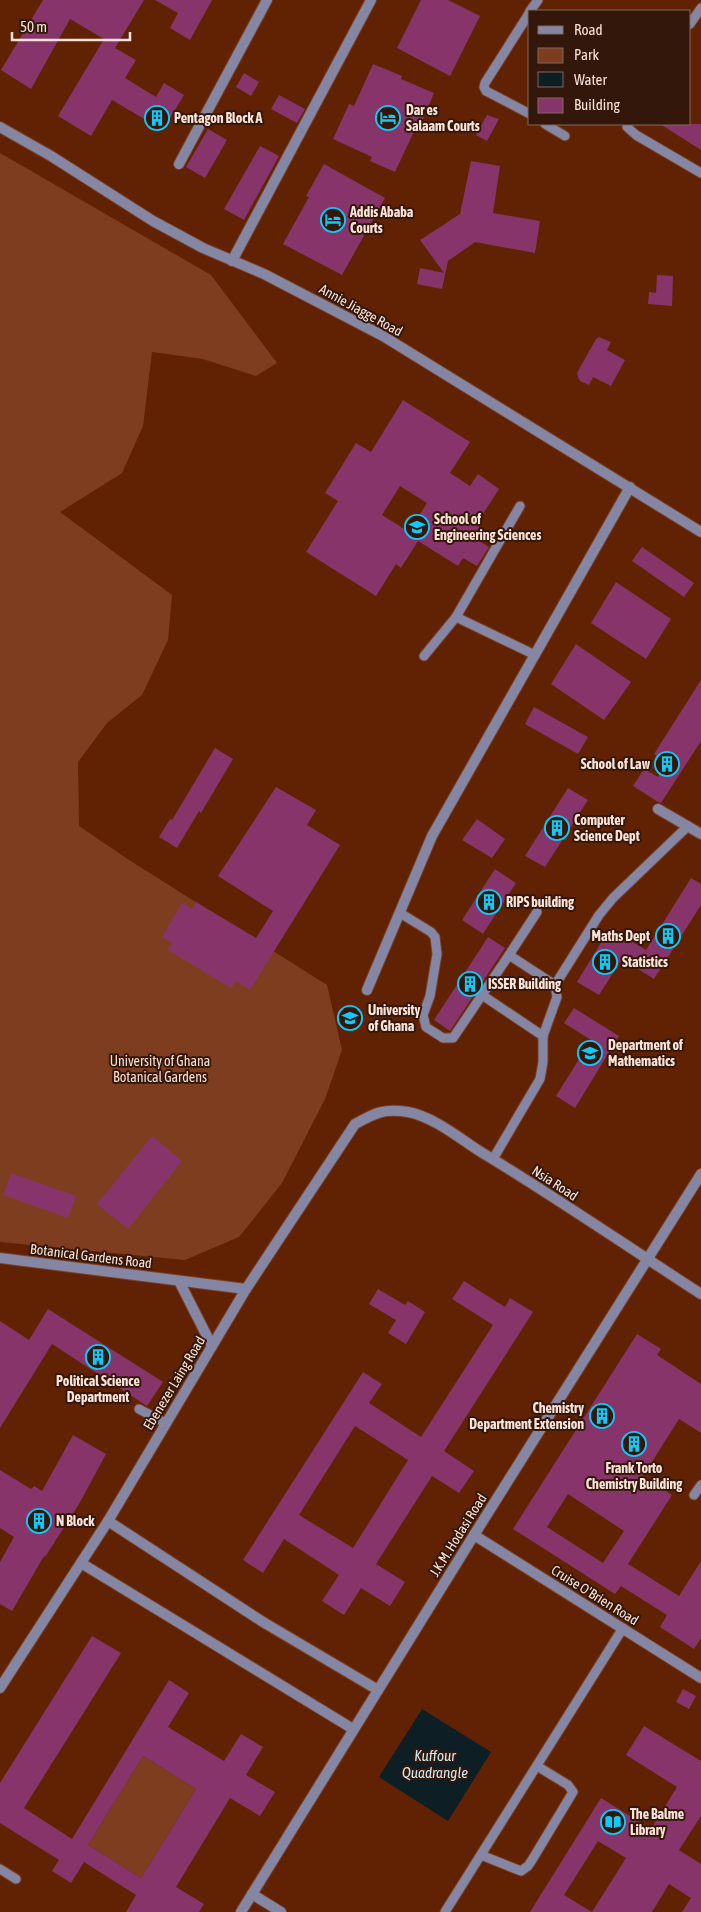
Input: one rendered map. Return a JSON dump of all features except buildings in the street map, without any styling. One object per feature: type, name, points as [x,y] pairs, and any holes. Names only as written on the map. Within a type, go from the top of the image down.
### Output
[{"type":"street","points":[[179,164],[267,0]]},
{"type":"street","points":[[232,262],[371,0]]},
{"type":"street","name":"Annie Jiagge Road","points":[[0,127],[51,156],[153,221],[232,262],[264,274],[383,336],[701,532]]},
{"type":"street","points":[[366,990],[432,836],[630,487]]},
{"type":"street","points":[[658,808],[701,834]]},
{"type":"street","name":"Nsia Road","points":[[387,1110],[410,1113],[427,1118],[701,1294]]},
{"type":"street","name":"Ebenezer Laing Road","points":[[0,1688],[108,1521],[246,1289],[355,1124],[375,1113],[387,1110]]},
{"type":"street","name":"J.K.M. Hodasi Road","points":[[241,1912],[353,1729],[701,1174]]},
{"type":"street","name":"Botanical Gardens Road","points":[[0,1258],[246,1289]]},
{"type":"street","points":[[179,1281],[212,1346]]},
{"type":"street","points":[[108,1521],[263,1622],[378,1690]]},
{"type":"street","name":"Cruise O'Brien Road","points":[[474,1535],[701,1678]]},
{"type":"street","points":[[81,1563],[353,1729]]},
{"type":"street","points":[[252,1894],[281,1912]]},
{"type":"lane","points":[[691,23],[701,8]]},
{"type":"lane","points":[[528,15],[499,59],[484,87],[486,91],[528,113]]},
{"type":"lane","points":[[547,125],[565,136]]},
{"type":"lane","points":[[627,125],[636,135],[701,173]]},
{"type":"lane","points":[[424,656],[456,617],[520,506]]},
{"type":"lane","points":[[456,617],[535,655]]},
{"type":"lane","points":[[493,1159],[540,1079],[543,1062],[543,1036],[557,996],[555,985],[599,915],[613,898],[688,826]]},
{"type":"lane","points":[[400,913],[431,932],[435,937],[437,954],[430,996],[423,1015],[426,1027],[443,1038],[453,1038],[537,912]]},
{"type":"lane","points":[[509,955],[555,985]]},
{"type":"lane","points":[[482,995],[543,1036]]},
{"type":"lane","points":[[139,1409],[166,1423]]},
{"type":"lane","points":[[694,1495],[701,1485]]},
{"type":"lane","points":[[445,1912],[623,1628]]},
{"type":"lane","points":[[481,1855],[521,1871],[532,1860],[573,1792],[568,1785],[537,1766]]},
{"type":"lane","points":[[0,1869],[16,1879]]},
{"type":"green space","name":"University of Ghana Botanical Gardens","points":[[0,153],[211,275],[277,363],[256,376],[203,359],[152,352],[143,426],[122,473],[60,512],[172,595],[168,640],[142,695],[107,723],[78,762],[79,826],[126,858],[327,985],[342,1050],[325,1099],[282,1183],[239,1237],[185,1260],[0,1242]]},
{"type":"green space","points":[[143,1756],[196,1789],[141,1878],[88,1845]]},
{"type":"water","name":"Kuffour Quadrangle","points":[[422,1709],[491,1752],[448,1821],[379,1777]]},
{"type":"place","name":"Pentagon Block A","points":[[157,118]]},
{"type":"place","name":"Dar es Salaam Courts","points":[[388,118]]},
{"type":"place","name":"Addis Ababa Courts","points":[[333,220]]},
{"type":"place","name":"School of Engineering Sciences","points":[[417,527]]},
{"type":"place","name":"School of Law","points":[[667,764]]},
{"type":"place","name":"Computer Science Dept","points":[[557,828]]},
{"type":"place","name":"RIPS building","points":[[489,902]]},
{"type":"place","name":"Maths Dept","points":[[668,936]]},
{"type":"place","name":"Statistics","points":[[605,962]]},
{"type":"place","name":"ISSER Building","points":[[470,984]]},
{"type":"place","name":"University of Ghana","points":[[350,1018]]},
{"type":"place","name":"Department of Mathematics","points":[[590,1053]]},
{"type":"place","name":"Political Science Department","points":[[98,1357]]},
{"type":"place","name":"Chemistry Department Extension","points":[[602,1416]]},
{"type":"place","name":"Frank Torto Chemistry Building","points":[[634,1444]]},
{"type":"place","name":"N Block","points":[[39,1521]]},
{"type":"place","name":"The Balme Library","points":[[613,1822]]}]
